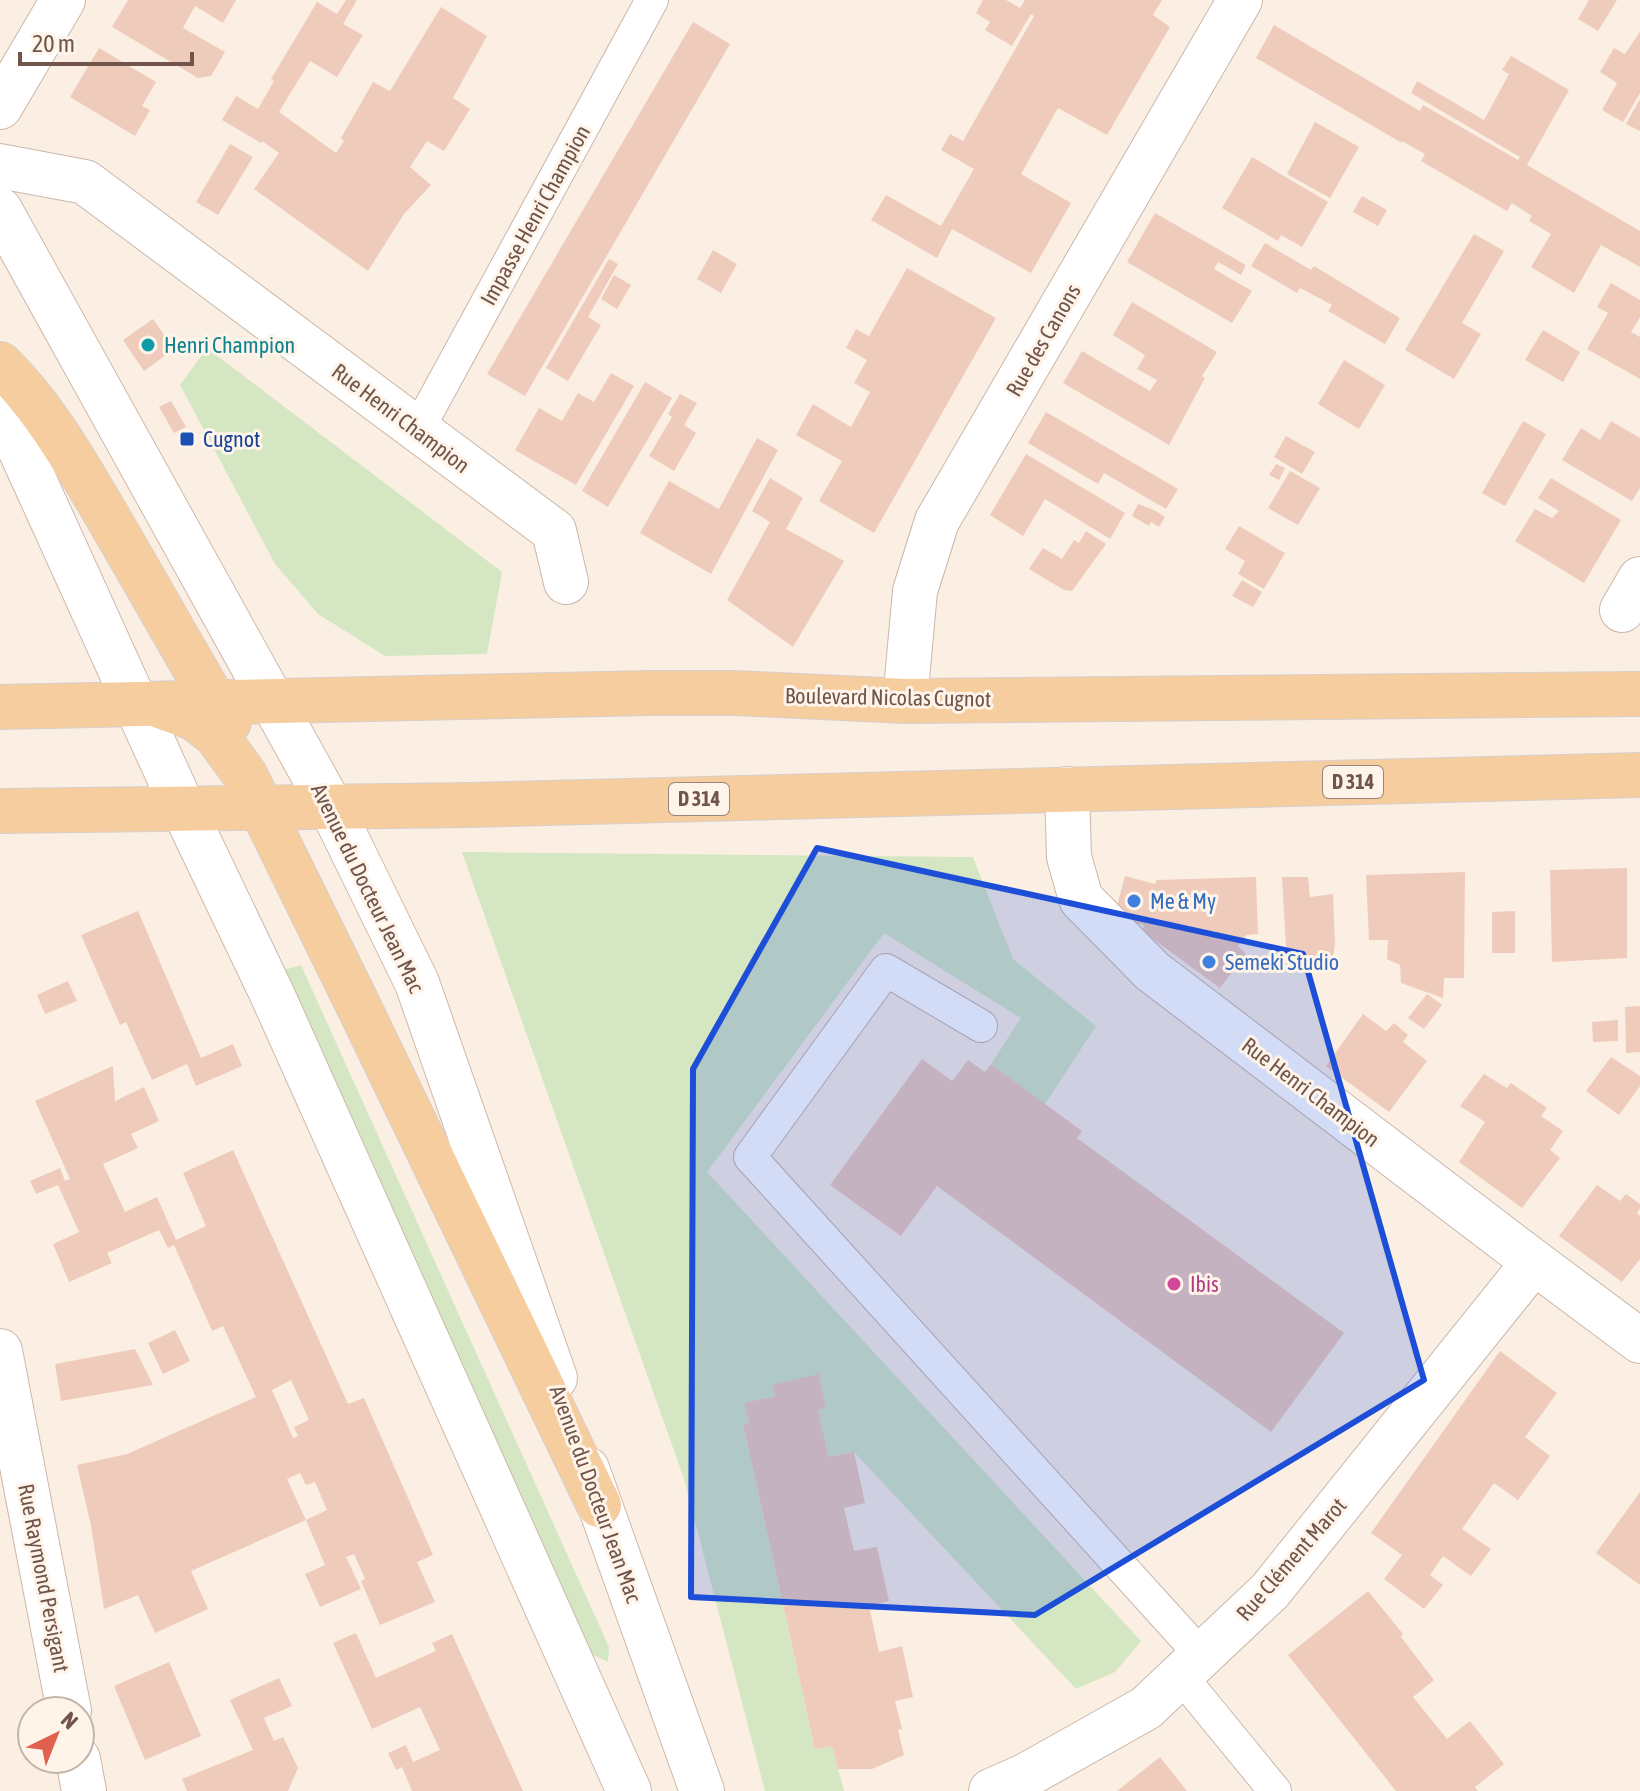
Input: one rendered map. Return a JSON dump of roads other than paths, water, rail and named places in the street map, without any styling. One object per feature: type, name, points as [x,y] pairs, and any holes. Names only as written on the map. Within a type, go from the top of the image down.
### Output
[{"type":"main road","points":[[0,364],[42,412],[74,460],[215,703],[233,728],[298,796],[326,807]]},
{"type":"main road","name":"Boulevard Nicolas Cugnot","points":[[136,703],[274,703],[652,693],[734,693],[905,701],[1640,694]]},
{"type":"main road","points":[[0,707],[136,703],[162,707],[194,718],[216,735],[245,775],[261,807],[599,1505]]},
{"type":"main road","name":"D 314","points":[[326,807],[1640,775]]},
{"type":"main road","points":[[0,811],[326,807]]},
{"type":"street","points":[[0,107],[63,0]]},
{"type":"street","name":"Rue des Canons","points":[[905,701],[915,591],[937,521],[1240,0]]},
{"type":"street","name":"Rue Henri Champion","points":[[0,166],[85,182],[554,531],[566,582]]},
{"type":"street","name":"Avenue du Docteur Jean Mac","points":[[0,210],[274,703],[417,983],[702,1791]]},
{"type":"street","points":[[0,405],[183,808],[279,1009],[629,1791]]},
{"type":"street","name":"Rue Henri Champion","points":[[1067,789],[1069,857],[1081,899],[1152,971],[1640,1341]]},
{"type":"street","name":"Rue Clément Marot","points":[[991,1791],[1025,1776],[1146,1708],[1270,1591],[1534,1262]]},
{"type":"street","name":"Rue Raymond Persigant","points":[[0,1351],[66,1695]]},
{"type":"lane","name":"Impasse Henri Champion","points":[[417,431],[652,0]]},
{"type":"lane","points":[[981,1026],[886,970],[750,1157],[1191,1666],[1275,1791]]},
{"type":"place","name":"Henri Champion","points":[[148,345]]},
{"type":"place","name":"Cugnot","points":[[187,439]]},
{"type":"place","name":"Me & My","points":[[1134,901]]},
{"type":"place","name":"Semeki Studio","points":[[1209,962]]},
{"type":"place","name":"Ibis","points":[[1174,1284]]}]
